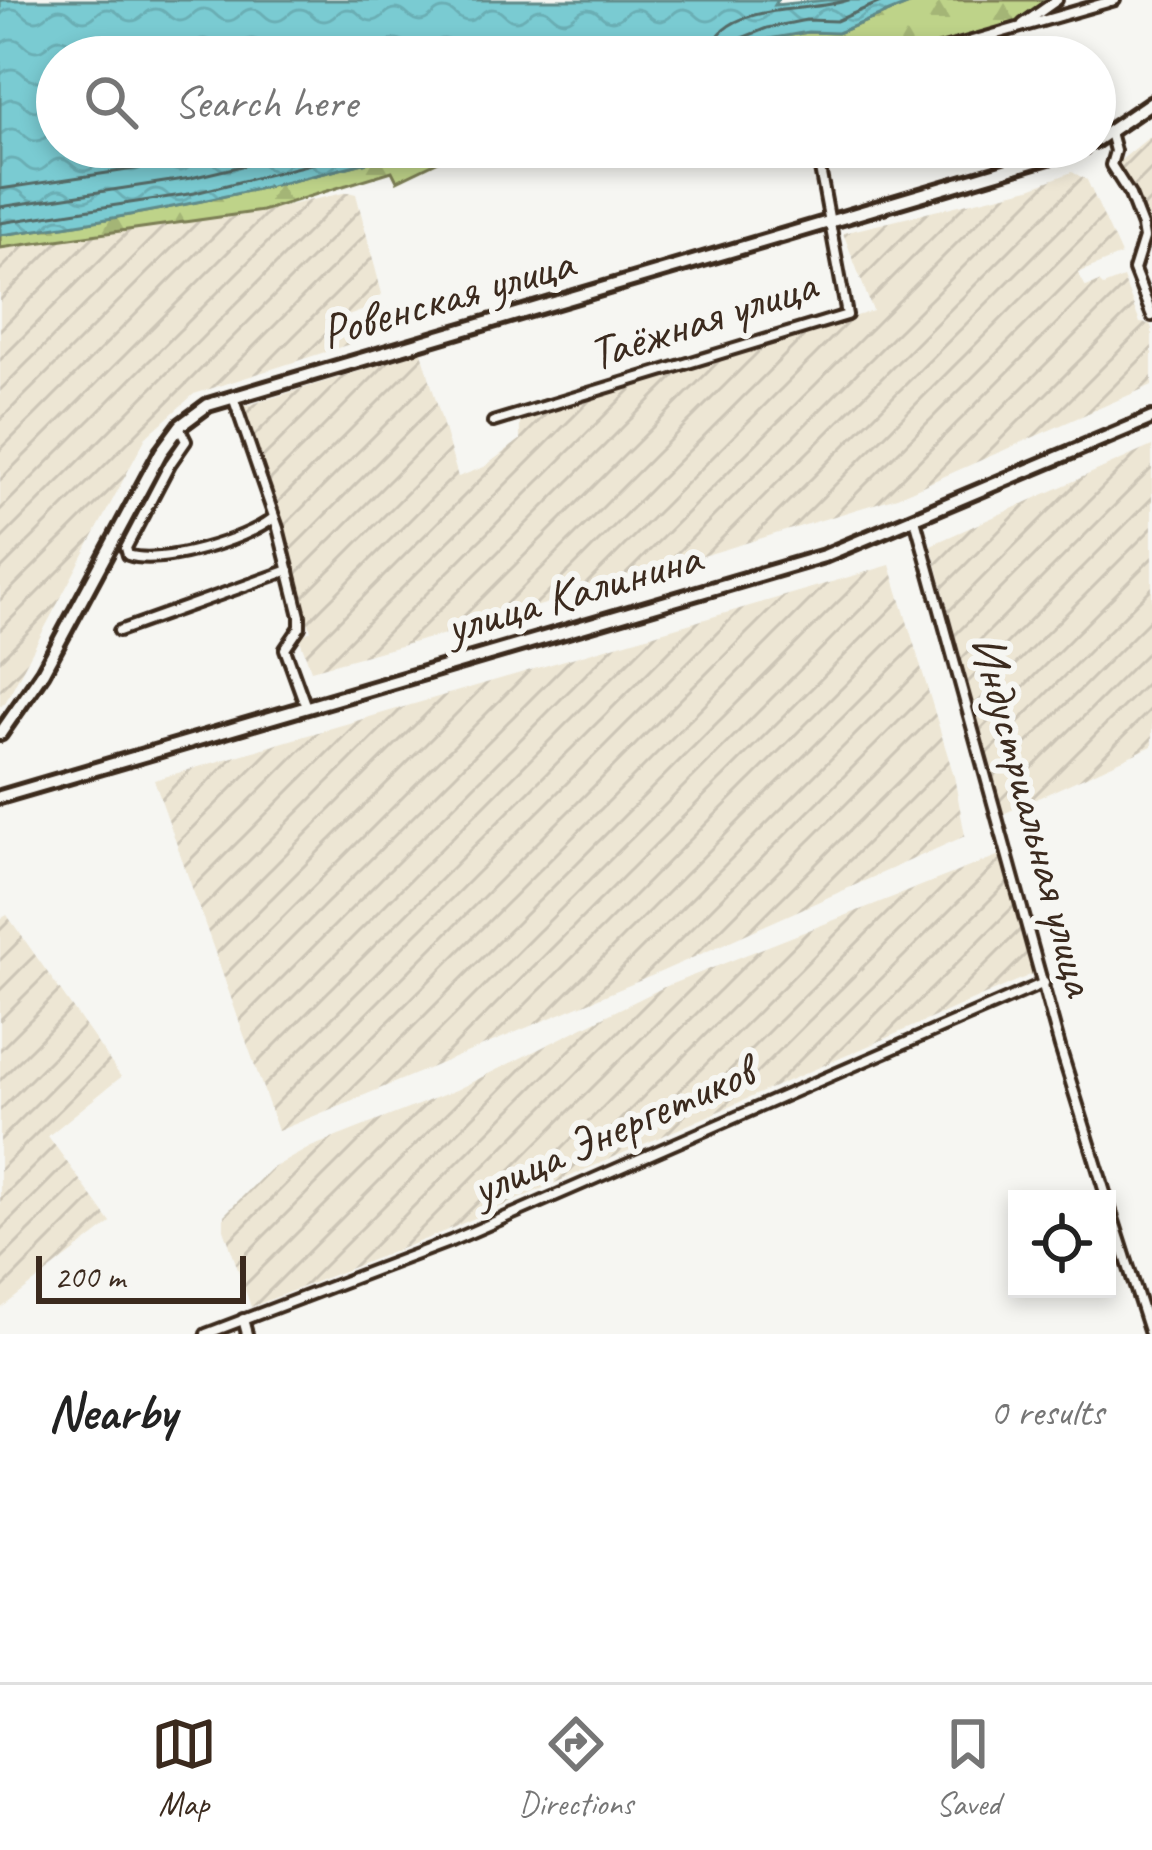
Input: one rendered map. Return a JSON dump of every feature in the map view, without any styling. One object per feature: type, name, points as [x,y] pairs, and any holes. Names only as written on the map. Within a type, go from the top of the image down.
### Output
[{"type":"main road","points":[[1116,127],[1152,102]]},
{"type":"main road","name":"Ровенская улица","points":[[0,734],[43,672],[160,452],[179,428],[208,405],[1014,168]]},
{"type":"main road","name":"улица Калинина","points":[[0,797],[824,556],[1152,418]]},
{"type":"street","points":[[1017,29],[1058,0]]},
{"type":"street","points":[[992,36],[1115,0]]},
{"type":"street","points":[[820,168],[831,224]]},
{"type":"street","points":[[1113,168],[1142,226],[1144,238],[1134,270],[1152,316]]},
{"type":"street","name":"Таёжная улица","points":[[493,422],[843,318],[848,310],[831,224]]},
{"type":"street","points":[[232,396],[289,570],[300,627],[285,649],[286,661],[306,706]]},
{"type":"street","points":[[179,428],[186,441],[149,501],[126,553],[158,560],[256,530],[272,519]]},
{"type":"street","name":"Индустриальная улица","points":[[914,519],[1104,1190]]},
{"type":"street","points":[[119,631],[289,570]]},
{"type":"street","name":"улица Энергетиков","points":[[206,1334],[451,1241],[1044,983]]},
{"type":"street","name":"Индустриальная улица","points":[[1116,1227],[1150,1334]]},
{"type":"street","points":[[243,1319],[247,1334]]},
{"type":"shaded area","points":[[1152,135],[1152,238],[1116,164]]},
{"type":"shaded area","points":[[1072,172],[1087,180],[1121,255],[1078,273],[1086,287],[1123,278],[1140,323],[1152,329],[1152,385],[897,497],[460,630],[311,670],[299,637],[311,631],[242,407],[422,352],[458,477],[484,467],[520,440],[520,418],[873,311],[843,233],[1030,188]]},
{"type":"shaded area","points":[[356,194],[382,294],[370,308],[345,317],[350,344],[194,394],[146,437],[0,706],[0,248],[262,211]]},
{"type":"shaded area","points":[[1152,446],[1152,746],[1003,814],[931,545]]},
{"type":"shaded area","points":[[890,565],[954,776],[965,836],[656,974],[278,1131],[154,780]]},
{"type":"shaded area","points":[[1000,855],[1035,973],[436,1235],[251,1307],[224,1229],[224,1215],[269,1170],[311,1147],[456,1090],[664,987]]},
{"type":"shaded area","points":[[7,915],[121,1077],[48,1136],[111,1223],[0,1309],[0,919]]},
{"type":"green space","points":[[919,0],[1049,0],[1016,24],[975,36],[786,36],[837,33]]},
{"type":"green space","points":[[344,168],[424,168],[397,181],[392,171],[262,211],[0,248],[0,235],[213,199]]},
{"type":"water","points":[[0,0],[778,0],[775,5],[919,0],[837,33],[786,36],[36,36],[36,168],[344,168],[213,199],[0,235]]}]
